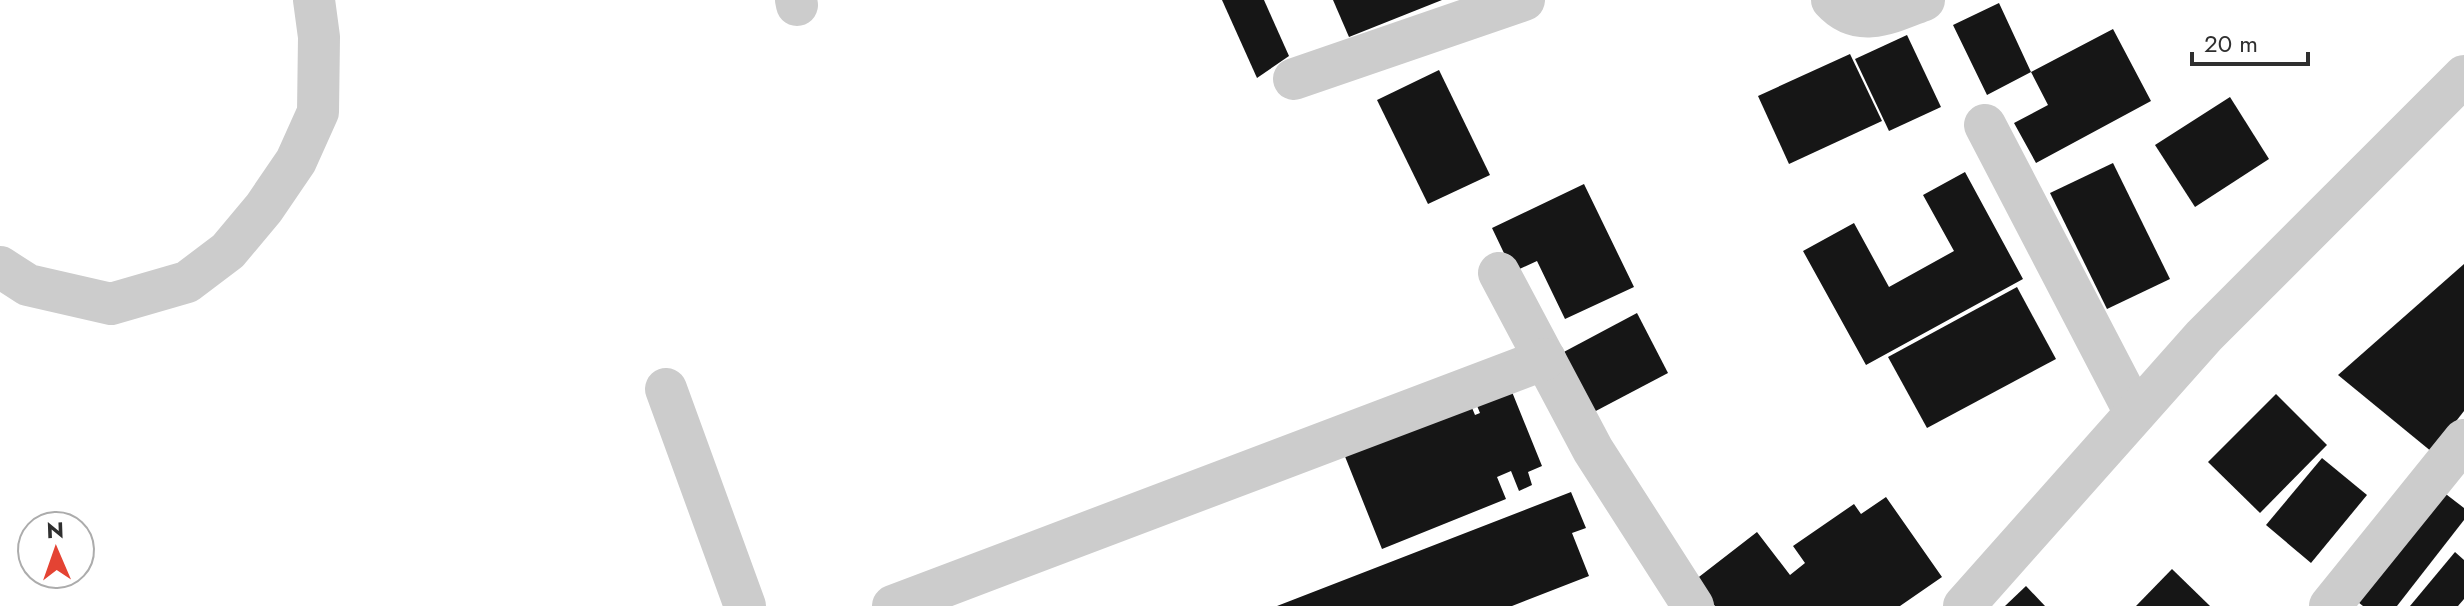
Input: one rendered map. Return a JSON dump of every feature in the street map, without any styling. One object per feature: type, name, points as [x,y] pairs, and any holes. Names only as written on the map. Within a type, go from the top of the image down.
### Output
[{"type":"street","points":[[0,267],[28,285],[111,304],[187,282],[228,251],[264,208],[296,161],[318,112],[319,37],[314,0]]},
{"type":"street","points":[[1294,79],[1524,0]]},
{"type":"street","points":[[1832,0],[1843,12],[1876,18],[1924,0]]},
{"type":"street","points":[[1964,606],[2204,336],[2464,76]]},
{"type":"street","points":[[1985,125],[2135,413]]},
{"type":"street","points":[[1499,273],[1593,450],[1693,606]]},
{"type":"street","points":[[893,606],[1545,359]]},
{"type":"street","points":[[666,389],[745,606]]},
{"type":"street","points":[[2330,606],[2464,440]]},
{"type":"building","points":[[1222,0],[1264,0],[1289,56],[1257,78]]},
{"type":"building","points":[[1333,0],[1442,0],[1349,37]]},
{"type":"building","points":[[1999,3],[2031,72],[1987,95],[1953,25]]},
{"type":"building","points":[[2113,29],[2151,101],[2036,163],[2014,123],[2048,105],[2031,72]]},
{"type":"building","points":[[1907,35],[1941,107],[1889,131],[1855,59]]},
{"type":"building","points":[[1850,54],[1882,121],[1789,164],[1758,96]]},
{"type":"building","points":[[1439,70],[1490,175],[1428,204],[1377,100]]},
{"type":"building","points":[[2230,97],[2269,159],[2195,207],[2155,145]]},
{"type":"building","points":[[2113,163],[2170,279],[2107,309],[2050,193]]},
{"type":"building","points":[[1965,172],[2023,279],[1866,365],[1803,251],[1854,223],[1889,287],[1954,251],[1923,195]]},
{"type":"building","points":[[1584,184],[1634,287],[1565,319],[1537,261],[1513,272],[1492,228]]},
{"type":"building","points":[[2464,264],[2464,411],[2432,452],[2338,375]]},
{"type":"building","points":[[2017,287],[2056,359],[1927,428],[1888,357]]},
{"type":"building","points":[[1637,313],[1668,373],[1592,413],[1560,354]]},
{"type":"building","points":[[1508,382],[1542,466],[1528,472],[1532,485],[1519,491],[1511,471],[1497,477],[1506,499],[1382,549],[1344,454],[1470,403],[1475,415],[1480,413],[1473,396]]},
{"type":"building","points":[[2276,394],[2327,445],[2260,513],[2208,462]]},
{"type":"building","points":[[2322,458],[2367,495],[2311,563],[2266,525]]},
{"type":"building","points":[[2438,488],[2464,508],[2464,520],[2397,606],[2363,606],[2353,598]]},
{"type":"building","points":[[1571,492],[1586,528],[1572,533],[1589,576],[1512,606],[1277,606]]},
{"type":"building","points":[[1886,497],[1942,577],[1900,606],[1715,606],[1695,580],[1757,532],[1790,575],[1805,563],[1793,546],[1854,504],[1861,514]]},
{"type":"building","points":[[2455,552],[2464,560],[2464,599],[2458,606],[2410,606]]},
{"type":"building","points":[[2172,569],[2210,606],[2136,606]]},
{"type":"building","points":[[2026,586],[2045,606],[2005,606]]}]
